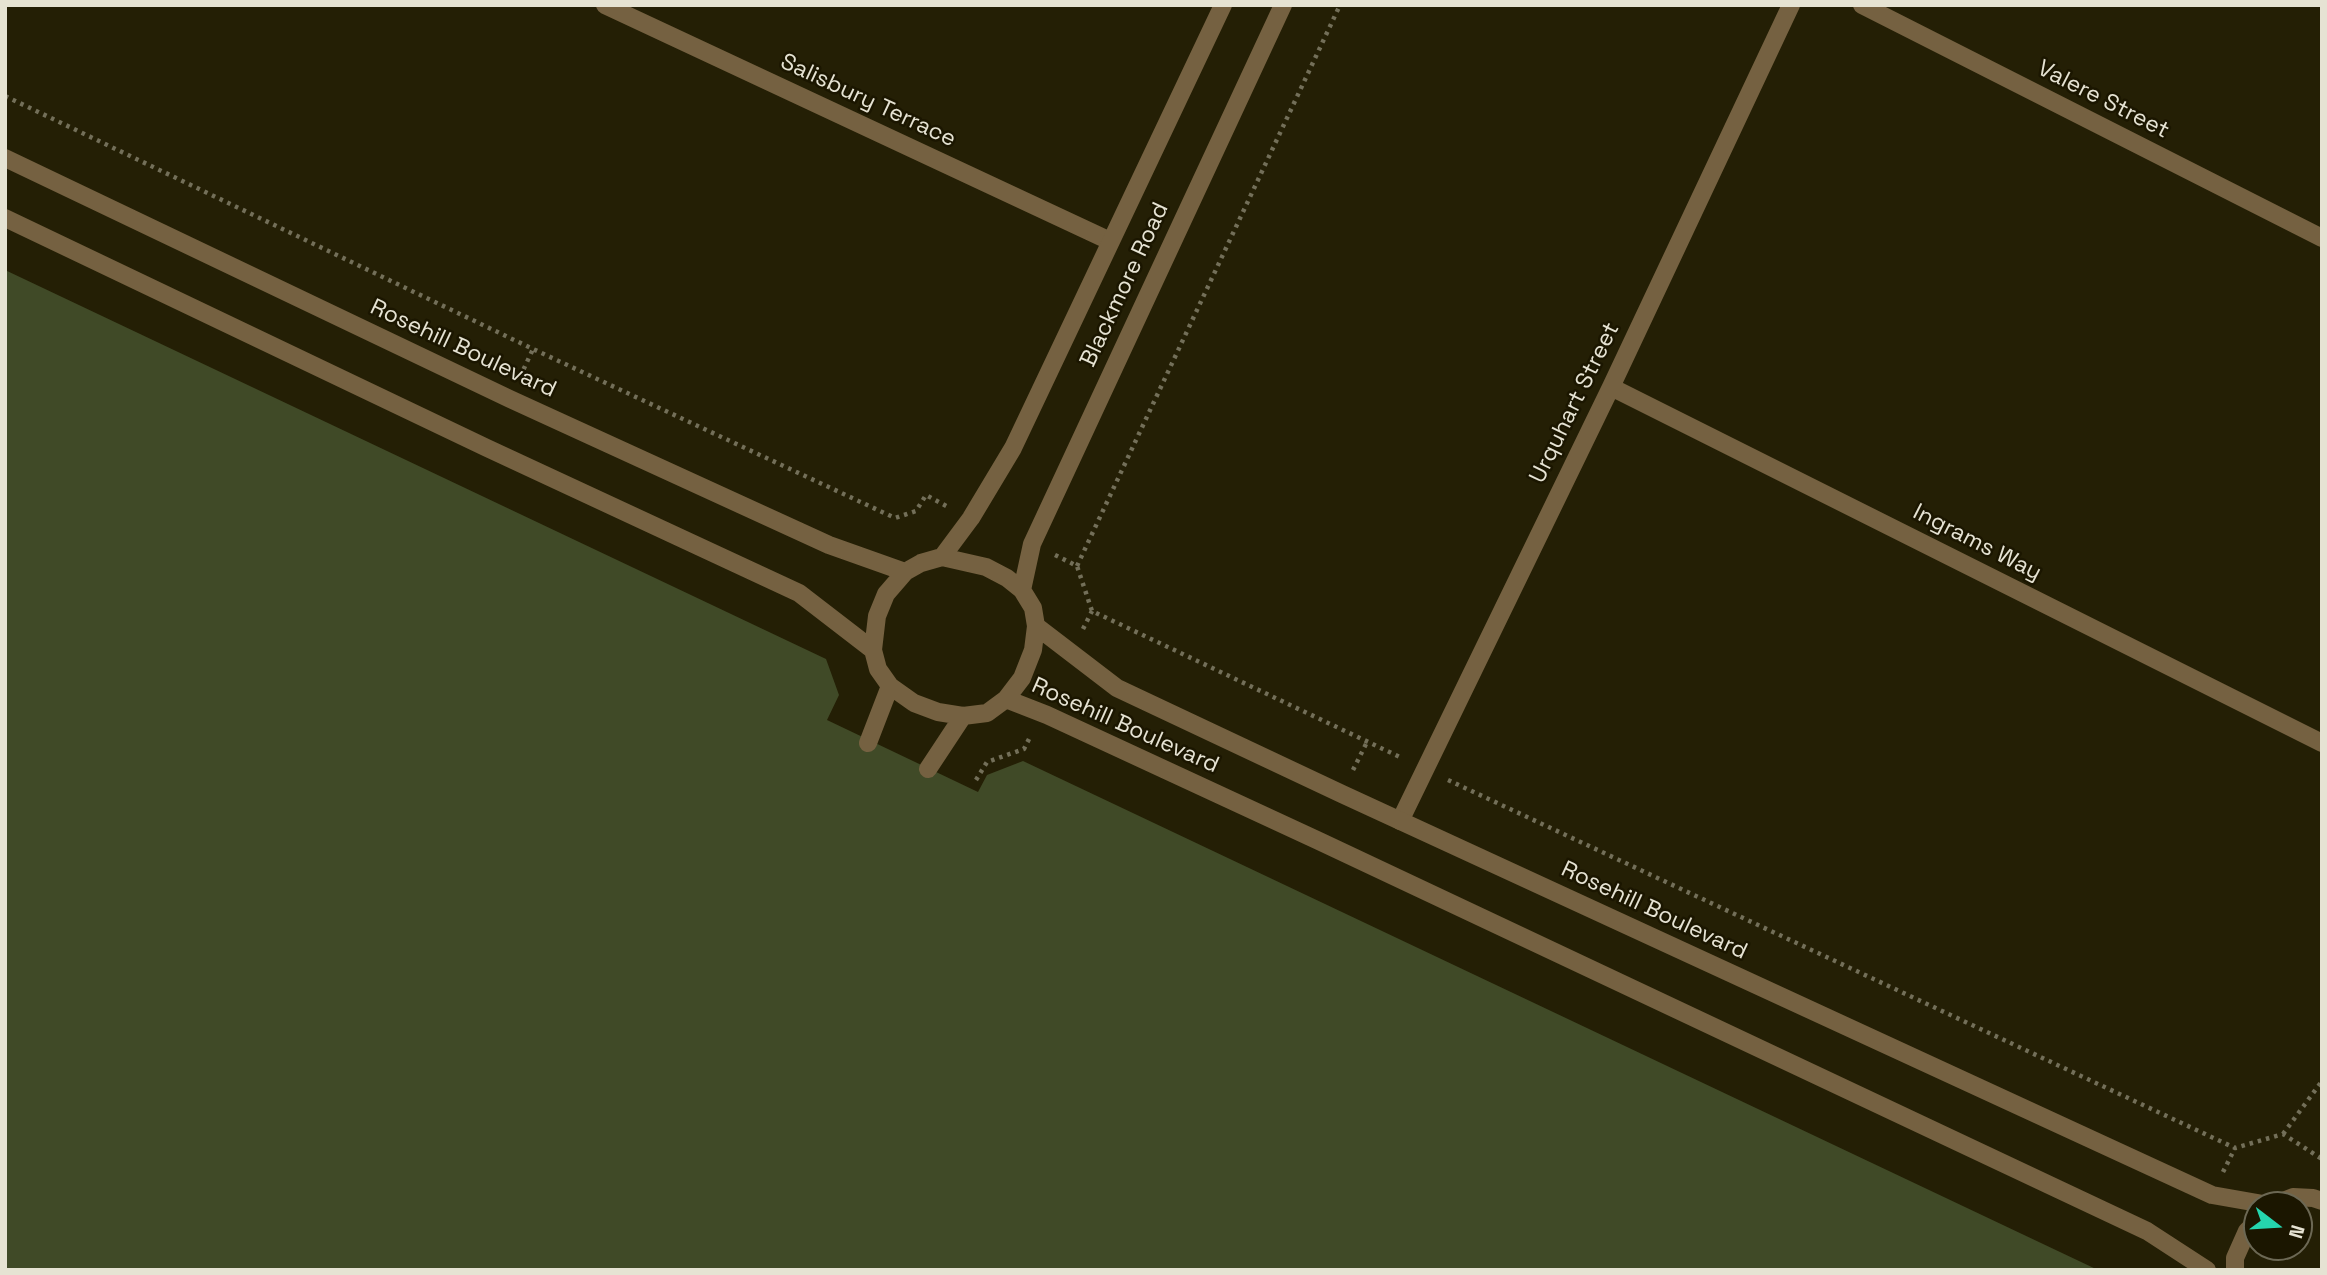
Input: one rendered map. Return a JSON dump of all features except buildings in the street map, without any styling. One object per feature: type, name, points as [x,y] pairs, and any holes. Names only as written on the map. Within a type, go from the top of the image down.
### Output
[{"type":"street","name":"Salisbury Terrace","points":[[605,5],[1110,241]]},
{"type":"street","name":"Blackmore Road","points":[[942,557],[971,518],[1013,448],[1223,5]]},
{"type":"street","name":"Blackmore Road","points":[[1022,590],[1032,544],[1283,5]]},
{"type":"street","name":"Urquhart Street","points":[[1400,821],[1611,387],[1791,5]]},
{"type":"street","name":"Valere Street","points":[[1862,5],[2322,237]]},
{"type":"street","name":"Rosehill Boulevard","points":[[5,158],[510,399],[829,545],[905,572]]},
{"type":"street","points":[[5,218],[487,448],[799,593],[873,650]]},
{"type":"street","name":"Ingrams Way","points":[[1611,387],[2322,743]]},
{"type":"street","points":[[942,557],[969,561],[1007,578],[1022,590],[1032,608],[1036,626],[1033,650],[1022,678],[1006,699],[986,713],[963,716],[938,712],[914,703],[890,687],[878,669],[873,650],[877,616],[886,594],[905,572],[921,563],[942,557]]},
{"type":"street","name":"Rosehill Boulevard","points":[[1036,626],[1116,688],[2212,1195],[2243,1200]]},
{"type":"street","points":[[868,743],[890,687]]},
{"type":"street","name":"Rosehill Boulevard","points":[[1006,699],[1319,841],[2147,1231],[2207,1270]]},
{"type":"street","points":[[928,769],[963,716]]},
{"type":"street","points":[[2235,1270],[2235,1258],[2243,1240]]},
{"type":"path","points":[[1340,5],[1077,566],[1092,611],[2235,1147],[2283,1134],[2322,1081]]},
{"type":"path","points":[[5,96],[545,355],[895,518],[916,511],[926,495],[971,518]]},
{"type":"path","points":[[1032,544],[1077,566]]},
{"type":"path","points":[[2283,1134],[2322,1159]]},
{"type":"green space","points":[[5,270],[826,659],[839,695],[827,720],[978,792],[987,775],[1023,761],[2098,1270],[5,1270]]}]
